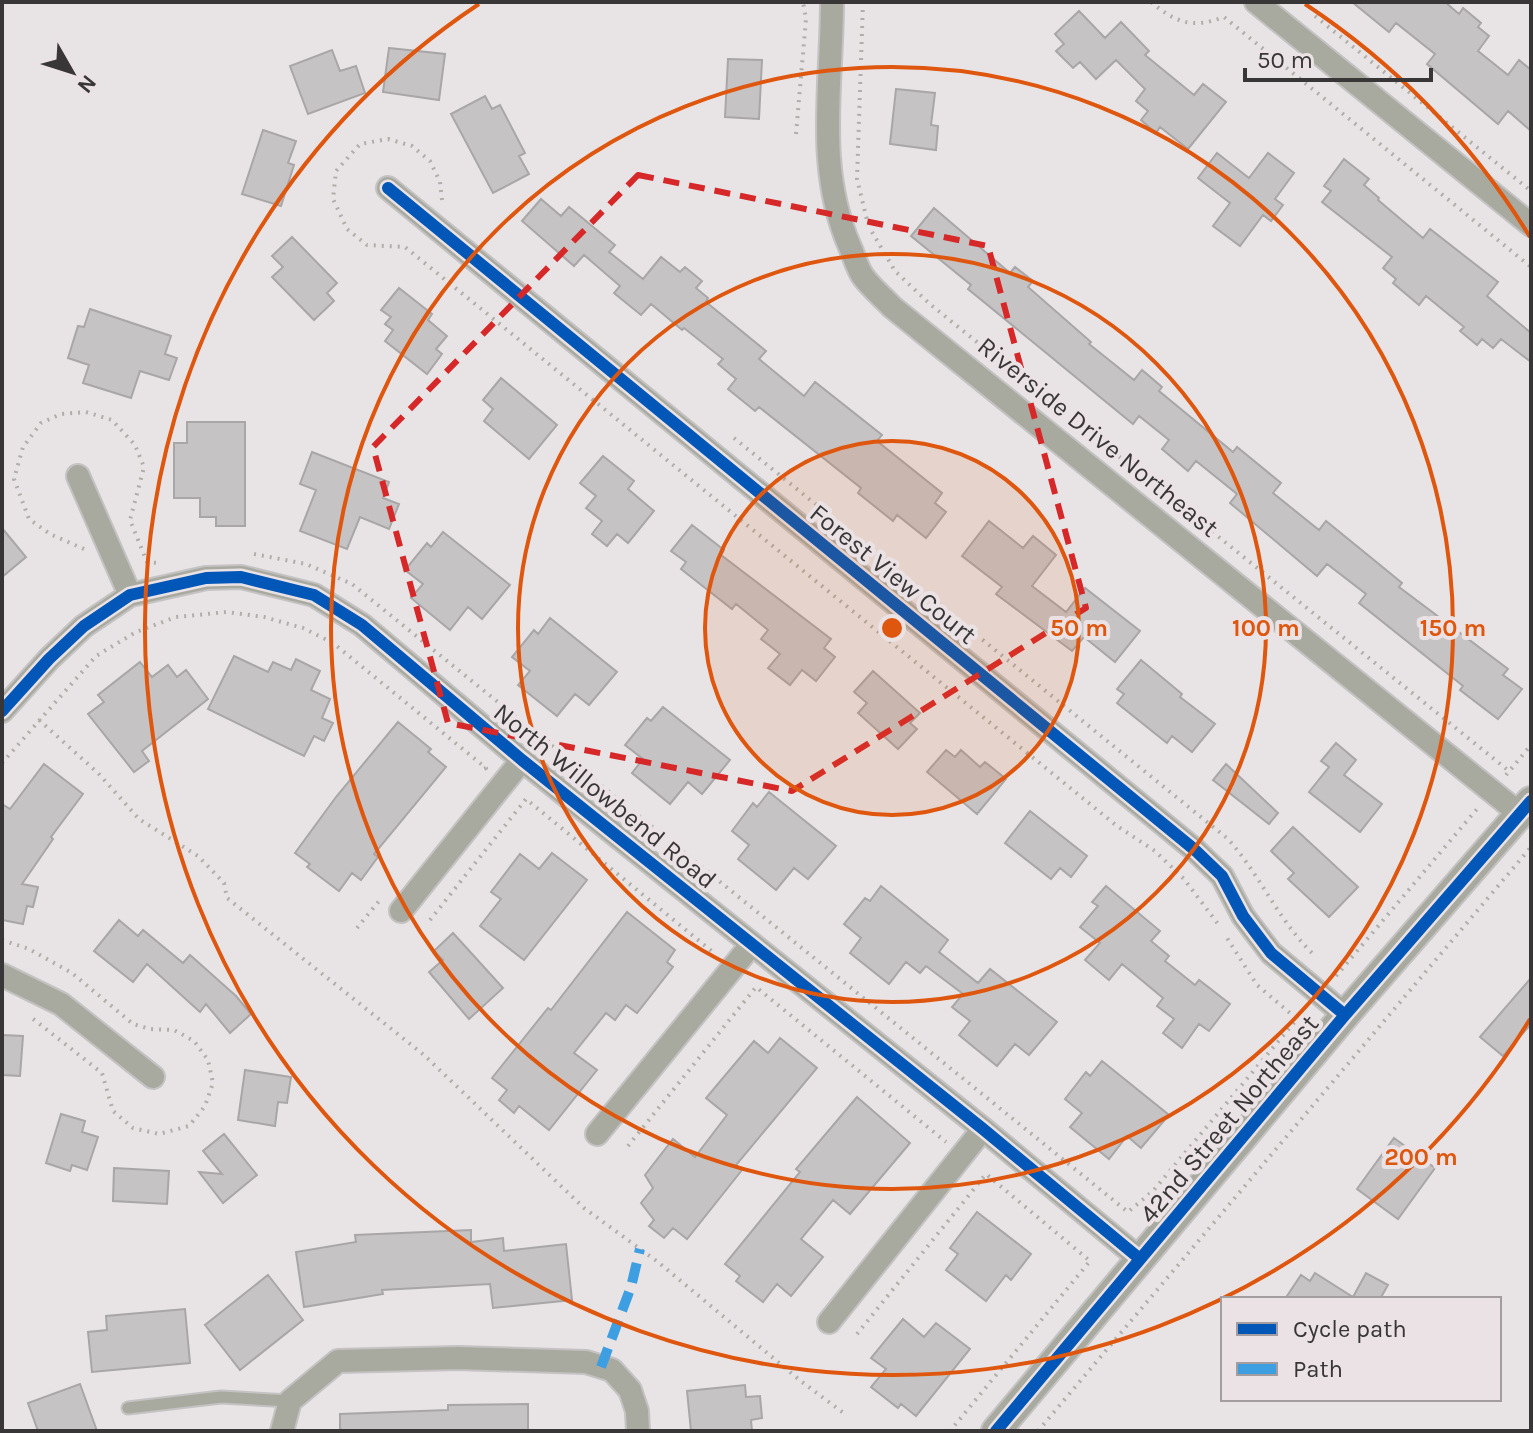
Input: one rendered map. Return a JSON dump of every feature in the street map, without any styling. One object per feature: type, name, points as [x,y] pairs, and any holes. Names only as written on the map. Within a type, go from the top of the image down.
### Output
[{"type":"street","name":"Riverside Drive Northeast","points":[[832,2],[832,62],[826,140],[832,191],[845,236],[862,275],[892,307],[1492,791],[1525,807]]},
{"type":"street","points":[[1256,2],[1531,225]]},
{"type":"street","name":"Forest View Court","points":[[388,188],[1195,850],[1222,876],[1243,916],[1271,953],[1345,1015]]},
{"type":"street","points":[[78,476],[130,595]]},
{"type":"street","name":"North Willowbend Road","points":[[5,708],[84,626],[130,595],[206,578],[241,577],[314,595],[362,625],[522,760],[983,1129],[1140,1259]]},
{"type":"street","points":[[401,911],[522,760]]},
{"type":"street","name":"42nd Street Northeast","points":[[996,1431],[1345,1015],[1525,807]]},
{"type":"street","points":[[597,1134],[752,944]]},
{"type":"street","points":[[2,975],[61,1004],[153,1077]]},
{"type":"street","points":[[829,1322],[983,1129]]},
{"type":"street","points":[[282,1431],[290,1401],[338,1361],[458,1358],[586,1362],[612,1370],[630,1390],[637,1411],[638,1431]]},
{"type":"lane","points":[[128,1408],[221,1397],[290,1401]]},
{"type":"path","points":[[796,134],[806,19],[803,2]]},
{"type":"path","points":[[863,2],[857,179],[869,227],[895,271],[931,305],[1509,771]]},
{"type":"path","points":[[1151,2],[1170,18],[1202,25],[1224,17],[1531,267]]},
{"type":"path","points":[[1309,12],[1531,191]]},
{"type":"path","points":[[247,554],[262,554],[306,564],[352,584],[1128,1212],[1153,1191],[1297,1019],[1257,985],[1220,927],[1184,879],[1155,851],[1117,826],[405,247],[367,245],[347,229],[333,199],[336,171],[360,144],[388,139],[412,146],[430,161],[440,182],[442,201]]},
{"type":"path","points":[[88,560],[83,548],[50,534],[29,519],[14,479],[23,447],[41,423],[61,414],[86,412],[112,420],[135,445],[144,467],[130,520],[147,562],[166,561]]},
{"type":"path","points":[[724,430],[1228,839],[1249,862],[1281,916],[1317,958]]},
{"type":"path","points":[[2,763],[96,656],[136,632],[176,617],[227,612],[264,617],[303,628],[333,643],[486,768],[476,780]]},
{"type":"path","points":[[39,720],[98,773],[139,819],[198,856],[224,883],[227,898],[424,1055],[584,1208],[658,1262],[845,1414]]},
{"type":"path","points":[[1327,968],[1336,977],[1531,745]]},
{"type":"path","points":[[430,920],[526,799],[716,954]]},
{"type":"path","points":[[1038,1431],[1531,847]]},
{"type":"path","points":[[357,928],[387,891]]},
{"type":"path","points":[[628,1146],[756,987],[946,1142]]},
{"type":"path","points":[[857,1334],[986,1174],[1090,1261],[950,1431]]},
{"type":"highlighted area","points":[[638,175],[988,246],[1086,608],[792,791],[448,723],[373,447]]},
{"type":"building","points":[[1352,2],[1445,2],[1459,14],[1463,8],[1481,23],[1478,27],[1489,36],[1478,51],[1508,75],[1519,60],[1531,70],[1531,131],[1508,111],[1498,124],[1427,64],[1435,54],[1396,23],[1389,32]]},
{"type":"building","points":[[1079,11],[1105,38],[1121,22],[1149,51],[1145,55],[1194,95],[1203,84],[1226,102],[1188,149],[1160,127],[1156,133],[1141,120],[1148,111],[1136,101],[1145,89],[1116,60],[1096,79],[1080,62],[1073,68],[1056,51],[1064,44],[1055,34]]},
{"type":"building","points":[[389,48],[445,54],[439,100],[383,92]]},
{"type":"building","points":[[332,50],[340,71],[356,66],[365,93],[308,114],[290,66]]},
{"type":"building","points":[[728,59],[762,60],[759,119],[725,117]]},
{"type":"building","points":[[896,89],[935,93],[931,125],[938,126],[936,150],[890,144]]},
{"type":"building","points":[[485,96],[492,109],[500,105],[525,153],[519,156],[529,174],[493,193],[451,114]]},
{"type":"building","points":[[263,130],[296,141],[288,163],[294,165],[281,206],[242,194]]},
{"type":"building","points":[[1217,153],[1249,178],[1268,153],[1294,173],[1275,199],[1283,205],[1271,221],[1263,215],[1240,246],[1213,226],[1230,203],[1198,178]]},
{"type":"building","points":[[1344,159],[1369,179],[1364,185],[1378,200],[1423,238],[1430,229],[1498,282],[1487,296],[1531,333],[1531,362],[1501,339],[1493,348],[1482,339],[1477,345],[1460,331],[1464,327],[1426,296],[1419,305],[1393,283],[1396,279],[1383,268],[1392,257],[1322,202],[1331,191],[1324,186]]},
{"type":"building","points":[[541,199],[561,216],[569,207],[615,245],[609,252],[643,279],[661,257],[680,272],[685,267],[702,281],[696,288],[708,298],[706,302],[766,351],[759,359],[804,396],[815,382],[882,435],[877,441],[942,493],[935,503],[946,512],[926,538],[897,515],[893,521],[858,493],[861,488],[759,407],[755,411],[728,389],[736,379],[718,364],[723,359],[684,328],[682,330],[651,304],[641,315],[614,293],[620,286],[584,255],[574,266],[522,221]]},
{"type":"building","points":[[934,208],[1010,273],[1015,267],[1033,281],[1028,287],[1091,342],[1089,344],[1134,380],[1142,370],[1162,387],[1159,391],[1233,452],[1237,447],[1281,483],[1273,493],[1319,530],[1326,521],[1402,583],[1399,587],[1508,669],[1503,675],[1522,689],[1498,719],[1460,690],[1463,686],[1359,603],[1366,594],[1327,564],[1317,576],[1230,503],[1237,494],[1196,461],[1188,471],[1162,449],[1169,440],[1139,416],[1133,424],[968,289],[971,285],[911,236]]},
{"type":"building","points":[[292,237],[337,283],[327,293],[334,301],[314,320],[272,277],[283,267],[272,256]]},
{"type":"building","points":[[399,288],[432,314],[428,320],[447,336],[436,349],[442,354],[427,374],[385,341],[393,330],[385,324],[391,317],[381,310]]},
{"type":"building","points":[[90,309],[171,336],[165,354],[177,358],[169,380],[140,371],[131,398],[83,383],[89,365],[68,358],[78,326],[84,327]]},
{"type":"building","points":[[501,378],[557,425],[529,459],[484,421],[493,409],[483,400]]},
{"type":"building","points":[[187,422],[245,422],[245,526],[216,526],[216,517],[200,517],[200,498],[174,498],[174,443],[187,443]]},
{"type":"building","points":[[312,452],[389,482],[383,498],[399,504],[389,529],[360,517],[347,549],[300,531],[316,490],[300,484]]},
{"type":"building","points":[[603,456],[634,481],[628,489],[654,511],[628,543],[617,534],[607,546],[592,534],[602,521],[586,508],[596,496],[580,483]]},
{"type":"building","points":[[989,521],[1023,548],[1033,536],[1056,555],[1032,586],[1066,612],[1085,588],[1140,631],[1115,662],[1084,637],[1072,651],[996,594],[1002,587],[962,556]]},
{"type":"building","points":[[692,525],[724,550],[721,555],[831,639],[824,648],[835,657],[816,681],[802,670],[790,685],[768,668],[780,654],[761,639],[768,630],[736,604],[732,609],[681,569],[686,562],[671,551]]},
{"type":"building","points":[[2,528],[26,557],[2,577]]},
{"type":"building","points":[[443,532],[510,585],[482,619],[468,607],[450,630],[411,598],[423,584],[405,570],[427,543],[431,547]]},
{"type":"building","points":[[550,618],[617,672],[589,705],[575,694],[557,716],[518,685],[530,671],[512,657],[534,630],[538,634]]},
{"type":"building","points":[[234,656],[268,672],[273,662],[291,670],[296,659],[320,671],[311,690],[330,699],[322,718],[333,723],[324,741],[314,736],[304,756],[208,709]]},
{"type":"building","points":[[1141,660],[1182,694],[1180,697],[1215,724],[1192,752],[1172,736],[1167,743],[1117,703],[1124,694],[1117,689]]},
{"type":"building","points":[[140,662],[152,677],[168,665],[177,677],[186,670],[208,699],[142,751],[149,761],[134,772],[88,714],[104,702],[98,695]]},
{"type":"building","points":[[873,671],[920,713],[910,723],[917,729],[898,749],[858,713],[867,703],[854,692]]},
{"type":"building","points":[[663,707],[730,760],[702,794],[688,782],[670,804],[632,773],[643,759],[625,745],[647,718],[651,721]]},
{"type":"building","points":[[398,722],[431,749],[428,752],[446,767],[374,854],[378,857],[361,880],[352,873],[339,891],[307,867],[310,864],[295,853]]},
{"type":"building","points":[[1336,743],[1356,760],[1344,775],[1382,804],[1360,832],[1309,792],[1329,767],[1321,761]]},
{"type":"building","points":[[946,750],[955,757],[961,750],[980,767],[985,762],[1006,779],[977,814],[927,772]]},
{"type":"building","points":[[44,764],[83,794],[22,884],[38,887],[33,907],[27,906],[23,924],[2,920],[2,804],[10,809]]},
{"type":"building","points":[[1226,764],[1278,813],[1269,824],[1213,780]]},
{"type":"building","points":[[769,792],[836,846],[808,879],[794,868],[776,890],[738,859],[749,845],[732,831],[753,803],[757,807]]},
{"type":"building","points":[[1030,811],[1087,856],[1071,877],[1060,868],[1051,879],[1005,843]]},
{"type":"building","points":[[1293,827],[1358,887],[1329,917],[1288,879],[1294,873],[1271,851]]},
{"type":"building","points":[[552,853],[587,880],[524,960],[480,926],[501,899],[491,892],[520,854],[539,869]]},
{"type":"building","points":[[881,886],[948,940],[939,952],[978,983],[990,969],[1057,1022],[1029,1055],[1015,1044],[997,1066],[959,1035],[970,1021],[952,1007],[963,994],[926,966],[920,973],[906,962],[889,984],[850,953],[861,938],[844,924],[865,898],[870,901]]},
{"type":"building","points":[[1106,886],[1160,931],[1151,941],[1169,956],[1165,961],[1195,985],[1199,980],[1230,1004],[1209,1031],[1199,1024],[1182,1048],[1163,1033],[1174,1019],[1157,1006],[1163,998],[1122,964],[1109,980],[1085,960],[1100,943],[1080,927],[1098,906],[1092,902]]},
{"type":"building","points":[[627,912],[675,950],[667,962],[673,967],[637,1013],[626,1005],[615,1020],[606,1013],[574,1053],[597,1070],[549,1130],[519,1106],[514,1113],[499,1100],[507,1090],[492,1078],[548,1008],[551,1010]]},
{"type":"building","points":[[119,920],[138,936],[143,930],[183,963],[190,955],[236,996],[251,1014],[230,1033],[206,1004],[200,1012],[147,964],[133,982],[94,951]]},
{"type":"building","points":[[453,933],[503,988],[469,1019],[429,972],[443,960],[434,951]]},
{"type":"building","points":[[1531,978],[1531,1024],[1503,1056],[1480,1037]]},
{"type":"building","points":[[2,1035],[23,1036],[20,1076],[2,1075]]},
{"type":"building","points":[[780,1038],[817,1068],[736,1165],[742,1170],[687,1239],[673,1228],[664,1238],[649,1226],[654,1220],[641,1203],[653,1188],[645,1175],[673,1139],[695,1157],[727,1115],[706,1098],[754,1041],[768,1053]]},
{"type":"building","points":[[1102,1061],[1169,1115],[1141,1148],[1127,1136],[1109,1159],[1070,1127],[1082,1113],[1065,1099],[1086,1072],[1090,1076]]},
{"type":"building","points":[[245,1070],[291,1077],[287,1103],[278,1102],[275,1126],[238,1120]]},
{"type":"building","points":[[857,1097],[910,1143],[850,1214],[833,1200],[801,1239],[823,1257],[791,1296],[777,1284],[763,1302],[736,1281],[740,1276],[725,1264],[800,1172],[796,1169]]},
{"type":"building","points":[[61,1114],[85,1121],[82,1132],[98,1137],[87,1170],[72,1165],[70,1171],[46,1163]]},
{"type":"building","points":[[224,1134],[257,1175],[223,1203],[199,1172],[222,1174],[203,1151]]},
{"type":"building","points":[[1394,1138],[1435,1168],[1398,1219],[1357,1189]]},
{"type":"building","points":[[114,1168],[169,1171],[167,1204],[113,1201]]},
{"type":"building","points":[[977,1212],[1031,1254],[1011,1280],[1006,1275],[986,1301],[946,1270],[958,1254],[950,1248]]},
{"type":"building","points":[[471,1230],[471,1242],[503,1238],[504,1251],[566,1244],[572,1300],[493,1308],[490,1284],[382,1290],[383,1294],[304,1307],[296,1252],[356,1242],[355,1235]]},
{"type":"building","points":[[1315,1273],[1353,1297],[1286,1297],[1301,1275],[1310,1281]]},
{"type":"building","points":[[1366,1273],[1388,1285],[1381,1297],[1353,1297]]},
{"type":"building","points":[[268,1275],[303,1320],[240,1370],[205,1325]]},
{"type":"building","points":[[185,1309],[190,1363],[92,1372],[88,1332],[107,1330],[106,1316]]},
{"type":"building","points":[[903,1319],[924,1337],[936,1323],[970,1349],[916,1416],[901,1404],[898,1408],[871,1387],[886,1369],[871,1358]]},
{"type":"building","points":[[80,1384],[97,1431],[38,1431],[28,1403]]},
{"type":"building","points":[[745,1385],[746,1397],[760,1396],[762,1418],[751,1420],[752,1431],[691,1431],[687,1391]]},
{"type":"building","points":[[528,1404],[528,1431],[340,1431],[340,1414],[448,1410],[448,1405]]},
{"type":"marked path","points":[[601,1367],[631,1287],[640,1249]]},
{"type":"cycle path","points":[[388,188],[1195,850],[1222,876],[1243,916],[1271,953],[1345,1015]]},
{"type":"cycle path","points":[[2,711],[84,626],[130,595],[206,578],[241,577],[314,595],[362,625],[522,760],[983,1129],[1140,1259]]},
{"type":"cycle path","points":[[996,1431],[1345,1015],[1531,801]]}]
